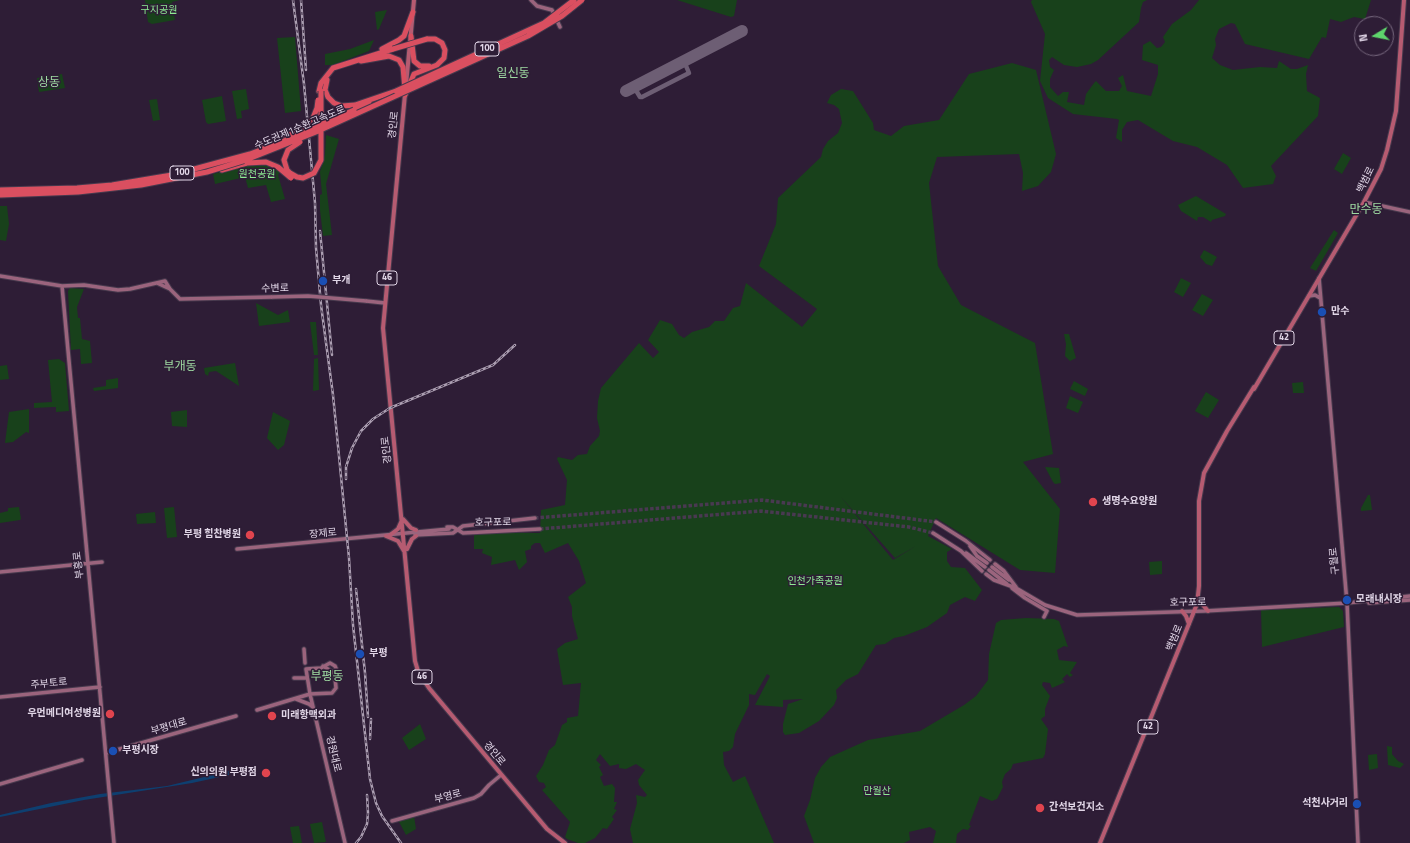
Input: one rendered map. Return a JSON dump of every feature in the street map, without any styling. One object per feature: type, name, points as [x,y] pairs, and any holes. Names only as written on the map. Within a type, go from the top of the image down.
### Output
[{"type":"highway","name":"수도권제1순환고속도로","points":[[0,197],[17,192],[77,188],[172,175],[250,154],[289,139],[544,23],[574,0]]},
{"type":"highway","name":"수도권제1순환고속도로","points":[[0,189],[17,192],[113,189],[165,181],[207,172],[267,152],[316,132],[528,36],[562,16],[582,0]]},
{"type":"highway","points":[[250,154],[288,136],[308,123],[317,108],[326,79],[337,69],[389,47],[399,40],[406,31],[413,12]]},
{"type":"highway","points":[[411,36],[413,58],[416,63],[423,66],[436,64],[441,60],[444,54],[440,44],[434,40],[428,40]]},
{"type":"highway","points":[[359,60],[428,40],[435,39],[442,43],[445,50],[444,58],[437,65],[414,74],[405,95]]},
{"type":"highway","points":[[359,60],[389,56],[399,60],[403,67],[405,95]]},
{"type":"highway","points":[[322,91],[331,101],[338,105],[346,106],[396,91]]},
{"type":"highway","points":[[316,132],[292,146],[285,155],[286,170],[294,176],[303,178],[310,175],[317,170],[321,160],[322,91]]},
{"type":"highway","points":[[207,172],[262,162],[274,165],[294,179],[303,180],[312,176],[321,166],[324,154],[322,91]]},
{"type":"main road","name":"경인로","points":[[414,0],[385,303],[383,342],[406,553],[413,648],[418,671],[428,688],[547,829],[565,843]]},
{"type":"main road","points":[[531,0],[537,6],[552,10],[560,27]]},
{"type":"main road","name":"백범로","points":[[1100,843],[1194,611],[1197,598],[1201,484],[1208,464],[1364,202],[1380,169],[1392,131],[1398,88],[1404,0]]},
{"type":"main road","points":[[1364,202],[1410,212]]},
{"type":"main road","name":"수변로","points":[[0,276],[62,286],[84,285],[125,290],[165,281],[170,289],[180,299],[308,296],[385,303]]},
{"type":"main road","name":"구월로","points":[[1319,278],[1347,603],[1358,843]]},
{"type":"main road","name":"부흥로","points":[[62,286],[114,843]]},
{"type":"main road","points":[[1308,296],[1315,295],[1320,298]]},
{"type":"main road","name":"호구포로","points":[[522,530],[464,529],[534,518]]},
{"type":"main road","points":[[406,553],[398,541],[388,535],[398,528],[402,520],[416,530]]},
{"type":"main road","name":"호구포로","points":[[458,530],[463,526],[520,521]]},
{"type":"main road","points":[[933,533],[961,551],[988,563],[977,556],[966,541],[936,522]]},
{"type":"main road","points":[[453,526],[458,530],[453,533],[416,536],[410,534],[416,530],[453,526]]},
{"type":"main road","name":"호구포로","points":[[458,530],[463,532],[540,529]]},
{"type":"main road","name":"장제로","points":[[237,549],[449,530]]},
{"type":"main road","points":[[406,553],[408,545],[416,536]]},
{"type":"main road","points":[[961,551],[982,571]]},
{"type":"main road","points":[[0,572],[102,562]]},
{"type":"main road","name":"호구포로","points":[[1011,584],[1004,571],[992,567],[1011,584],[1016,588],[1045,605],[1077,614],[1208,611],[1410,600]]},
{"type":"main road","name":"호구포로","points":[[986,574],[994,580],[1011,584]]},
{"type":"main road","points":[[1011,584],[1025,598],[1047,611],[1044,617]]},
{"type":"main road","name":"호구포로","points":[[1366,602],[1410,596]]},
{"type":"main road","points":[[1197,598],[1208,611]]},
{"type":"main road","points":[[1182,611],[1189,624]]},
{"type":"main road","points":[[304,648],[305,662]]},
{"type":"main road","points":[[257,710],[310,694],[327,694],[333,692],[336,688],[335,677],[337,671],[334,664],[330,663],[323,666]]},
{"type":"main road","points":[[323,666],[331,671],[335,677]]},
{"type":"main road","name":"경원대로","points":[[323,666],[306,670],[310,694],[345,843]]},
{"type":"main road","points":[[294,678],[307,678]]},
{"type":"main road","name":"주부토로","points":[[0,697],[100,687]]},
{"type":"main road","points":[[294,699],[309,704],[314,708]]},
{"type":"main road","name":"부평대로","points":[[106,753],[236,716]]},
{"type":"main road","points":[[0,784],[82,760]]},
{"type":"main road","name":"부영로","points":[[392,821],[474,798],[481,794],[501,775]]},
{"type":"green space","name":"구지공원","points":[[145,0],[180,0],[172,2],[175,20],[152,24],[148,22]]},
{"type":"green space","points":[[677,0],[737,0],[734,16],[731,17]]},
{"type":"green space","points":[[1032,0],[1147,0],[1143,2],[1139,22],[1098,60],[1091,64],[1077,67],[1064,65],[1052,57],[1049,60],[1050,67],[1054,70],[1050,79],[1050,87],[1058,96],[1063,92],[1069,92],[1067,102],[1084,105],[1086,94],[1096,81],[1106,91],[1119,91],[1122,86],[1118,78],[1123,75],[1127,91],[1151,96],[1158,74],[1158,65],[1142,60],[1143,45],[1150,41],[1157,48],[1161,47],[1165,42],[1163,37],[1172,24],[1191,10],[1199,0],[1371,0],[1366,16],[1354,16],[1341,22],[1330,19],[1326,38],[1322,37],[1309,59],[1245,44],[1235,24],[1231,23],[1219,29],[1215,39],[1216,45],[1212,58],[1220,65],[1233,70],[1260,67],[1277,68],[1279,61],[1291,69],[1297,69],[1308,65],[1306,74],[1307,91],[1320,98],[1318,116],[1271,166],[1276,176],[1273,184],[1243,188],[1227,165],[1197,147],[1173,141],[1138,120],[1127,122],[1122,130],[1122,142],[1116,138],[1119,120],[1073,114],[1048,98],[1040,81],[1045,34],[1031,2]]},
{"type":"green space","points":[[387,10],[379,29],[377,30],[375,12]]},
{"type":"green space","points":[[295,37],[301,111],[285,113],[277,38]]},
{"type":"green space","points":[[374,40],[369,51],[333,65],[325,65],[325,54],[350,49]]},
{"type":"green space","name":"인천가족공원","points":[[1012,63],[1036,70],[1056,154],[1051,172],[1038,186],[1022,191],[1023,173],[1019,154],[937,157],[929,183],[938,266],[961,305],[1035,343],[1053,454],[1023,462],[1060,509],[1055,573],[1020,570],[936,518],[928,536],[952,549],[947,552],[947,561],[951,567],[965,568],[982,590],[975,601],[965,597],[950,605],[947,613],[927,627],[904,636],[894,638],[885,644],[876,645],[858,674],[846,680],[836,690],[837,698],[834,705],[819,721],[799,733],[785,735],[783,732],[783,724],[788,704],[803,699],[783,700],[783,707],[755,705],[770,676],[767,674],[755,695],[749,694],[749,705],[735,734],[733,747],[729,751],[723,752],[724,765],[733,782],[745,776],[774,843],[633,843],[630,829],[637,803],[636,795],[645,797],[647,795],[639,785],[638,780],[645,770],[636,764],[626,769],[619,768],[619,764],[610,766],[600,754],[596,760],[601,765],[599,767],[603,775],[600,777],[604,786],[612,784],[615,788],[614,802],[617,802],[614,809],[617,810],[612,817],[614,819],[607,829],[603,828],[595,838],[585,843],[578,843],[567,839],[565,837],[570,822],[542,790],[546,787],[544,783],[539,782],[536,776],[543,765],[549,750],[555,745],[562,725],[567,722],[567,718],[578,716],[581,683],[563,685],[557,649],[565,643],[578,639],[572,616],[572,607],[568,597],[586,583],[579,561],[568,543],[545,553],[540,543],[535,543],[531,546],[531,549],[525,551],[527,562],[519,570],[515,560],[491,565],[492,557],[482,553],[483,549],[474,549],[474,532],[540,533],[541,510],[565,505],[567,480],[557,459],[558,457],[572,460],[578,455],[587,454],[590,446],[599,436],[600,431],[597,418],[598,401],[601,388],[639,343],[653,358],[659,352],[648,340],[660,320],[672,324],[679,335],[684,338],[692,332],[709,327],[715,321],[724,321],[733,308],[740,306],[746,283],[802,327],[817,309],[759,266],[776,224],[778,198],[821,157],[823,149],[828,141],[838,133],[842,123],[839,109],[834,105],[827,103],[831,95],[841,89],[853,91],[873,123],[874,130],[891,136],[904,126],[939,120],[969,74]],"holes":[[[841,497],[895,558],[916,546],[893,560]]]},
{"type":"green space","points":[[62,74],[65,88],[39,92],[37,78]]},
{"type":"green space","points":[[246,89],[249,109],[241,111],[242,118],[237,119],[232,91]]},
{"type":"green space","points":[[222,96],[226,121],[208,124],[206,122],[202,100]]},
{"type":"green space","points":[[157,99],[160,120],[153,121],[149,100]]},
{"type":"green space","points":[[326,135],[339,139],[326,184],[332,235],[323,236],[320,210],[320,195],[322,194],[320,172],[325,154]]},
{"type":"green space","points":[[1343,153],[1351,158],[1342,174],[1334,169]]},
{"type":"green space","name":"원천공원","points":[[254,163],[269,165],[281,171],[278,175],[285,199],[271,202],[266,185],[248,188],[245,177],[215,184],[213,174]]},
{"type":"green space","points":[[1196,196],[1226,214],[1225,216],[1212,220],[1211,222],[1203,217],[1198,217],[1197,221],[1181,211],[1178,205]]},
{"type":"green space","points":[[0,206],[7,206],[9,224],[6,241],[0,240]]},
{"type":"green space","points":[[1334,230],[1338,233],[1316,271],[1310,268]]},
{"type":"green space","points":[[1204,250],[1217,257],[1212,266],[1206,264],[1200,257]]},
{"type":"green space","points":[[1181,278],[1191,283],[1183,297],[1174,292]]},
{"type":"green space","points":[[70,288],[84,289],[77,307],[78,318],[80,318],[82,339],[90,341],[92,363],[81,364],[80,349],[71,350],[68,291]]},
{"type":"green space","points":[[1202,294],[1213,300],[1203,316],[1192,310]]},
{"type":"green space","points":[[256,303],[278,315],[288,310],[290,322],[259,326]]},
{"type":"green space","points":[[310,322],[316,322],[318,355],[314,355]]},
{"type":"green space","points":[[1064,334],[1069,334],[1076,358],[1070,361],[1065,356],[1066,344]]},
{"type":"green space","points":[[318,358],[319,390],[313,391],[314,359]]},
{"type":"green space","points":[[59,359],[65,363],[69,411],[56,412],[56,407],[34,408],[34,403],[52,402],[48,360]]},
{"type":"green space","points":[[235,363],[239,386],[216,371],[209,372],[208,376],[205,374],[204,368]]},
{"type":"green space","points":[[7,365],[9,379],[0,380],[0,366]]},
{"type":"green space","points":[[118,378],[118,388],[94,391],[93,388],[106,386],[106,380]]},
{"type":"green space","points":[[1074,381],[1088,389],[1085,396],[1070,389]]},
{"type":"green space","points":[[1303,382],[1304,393],[1293,393],[1292,383]]},
{"type":"green space","points":[[1206,392],[1219,400],[1208,418],[1195,411]]},
{"type":"green space","points":[[1070,396],[1083,402],[1078,413],[1066,408]]},
{"type":"green space","points":[[29,409],[29,433],[26,432],[13,442],[5,443],[9,412]]},
{"type":"green space","points":[[187,410],[187,427],[172,426],[171,412]]},
{"type":"green space","points":[[273,412],[290,421],[284,445],[278,450],[267,438]]},
{"type":"green space","points":[[1045,467],[1059,468],[1061,483],[1055,484],[1053,482]]},
{"type":"green space","points":[[1368,495],[1370,495],[1372,510],[1361,511],[1361,508]]},
{"type":"green space","points":[[19,507],[20,520],[0,523],[0,513],[8,511],[8,508]]},
{"type":"green space","points":[[174,507],[177,537],[167,538],[164,508]]},
{"type":"green space","points":[[155,512],[156,523],[137,524],[136,514]]},
{"type":"green space","points":[[1162,561],[1162,574],[1150,575],[1149,562]]},
{"type":"green space","points":[[1339,607],[1343,611],[1344,627],[1262,647],[1261,610]]},
{"type":"green space","name":"만월산","points":[[1026,618],[1054,619],[1059,621],[1068,647],[1064,646],[1057,650],[1059,660],[1077,662],[1070,673],[1073,675],[1070,677],[1067,674],[1062,679],[1065,682],[1052,688],[1050,683],[1043,682],[1042,685],[1050,696],[1045,709],[1045,716],[1041,719],[1048,729],[1045,754],[1043,758],[1013,764],[1011,769],[1005,774],[1002,782],[1003,787],[997,799],[992,801],[980,796],[969,825],[971,826],[968,830],[963,829],[957,834],[956,843],[933,843],[936,831],[930,827],[909,832],[910,840],[904,843],[814,843],[804,816],[810,800],[815,778],[821,767],[830,757],[868,740],[920,731],[964,705],[976,696],[988,680],[989,654],[996,623],[1001,620]]},
{"type":"green space","points":[[420,724],[426,739],[409,750],[402,738]]},
{"type":"green space","points":[[1387,746],[1392,747],[1392,754],[1398,761],[1404,764],[1400,768],[1388,765]]},
{"type":"green space","points":[[1377,754],[1378,768],[1369,770],[1368,755]]},
{"type":"green space","points":[[414,816],[416,829],[406,835],[398,820]]},
{"type":"green space","points":[[322,822],[326,842],[314,843],[310,824]]},
{"type":"green space","points":[[299,826],[302,843],[293,843],[290,827]]},
{"type":"water","points":[[229,771],[229,775],[192,783],[84,800],[0,817],[0,815],[51,803],[100,794],[167,786]]},
{"type":"taxiway","points":[[634,87],[640,97],[642,97],[689,73],[684,61]]},
{"type":"runway","points":[[626,91],[742,31]]},
{"type":"tunnel","points":[[535,518],[762,500],[936,522]]},
{"type":"tunnel","points":[[540,529],[761,511],[909,527],[933,533]]},
{"type":"tunnel","points":[[449,531],[464,530]]},
{"type":"railway","points":[[293,0],[304,84],[315,203],[316,248],[321,305],[333,395],[349,558],[353,625],[370,779],[376,803],[382,816],[401,843]]},
{"type":"railway","points":[[301,0],[306,70]]},
{"type":"railway","points":[[320,231],[332,355]]},
{"type":"railway","points":[[346,479],[346,467],[352,448],[361,431],[373,419],[390,408],[493,365],[515,345]]},
{"type":"railway","points":[[356,589],[368,717]]},
{"type":"railway","points":[[370,739],[371,719]]},
{"type":"railway","points":[[356,843],[361,837],[367,824],[367,795]]},
{"type":"place","name":"부개","points":[[323,281]]},
{"type":"place","name":"만수","points":[[1322,312]]},
{"type":"place","name":"생명수요양원","points":[[1093,502]]},
{"type":"place","name":"부평 힘찬병원","points":[[250,535]]},
{"type":"place","name":"모래내시장","points":[[1347,600]]},
{"type":"place","name":"부평","points":[[360,654]]},
{"type":"place","name":"우먼메디여성병원","points":[[110,714]]},
{"type":"place","name":"미래항맥외과","points":[[272,716]]},
{"type":"place","name":"부평시장","points":[[113,751]]},
{"type":"place","name":"신의의원 부평점","points":[[266,773]]},
{"type":"place","name":"석천사거리","points":[[1357,804]]},
{"type":"place","name":"간석보건지소","points":[[1040,808]]},
{"type":"district","name":"일신동","points":[[513,74]]},
{"type":"district","name":"상동","points":[[49,83]]},
{"type":"district","name":"만수동","points":[[1366,210]]},
{"type":"district","name":"부개동","points":[[180,367]]},
{"type":"district","name":"부평동","points":[[327,677]]}]
